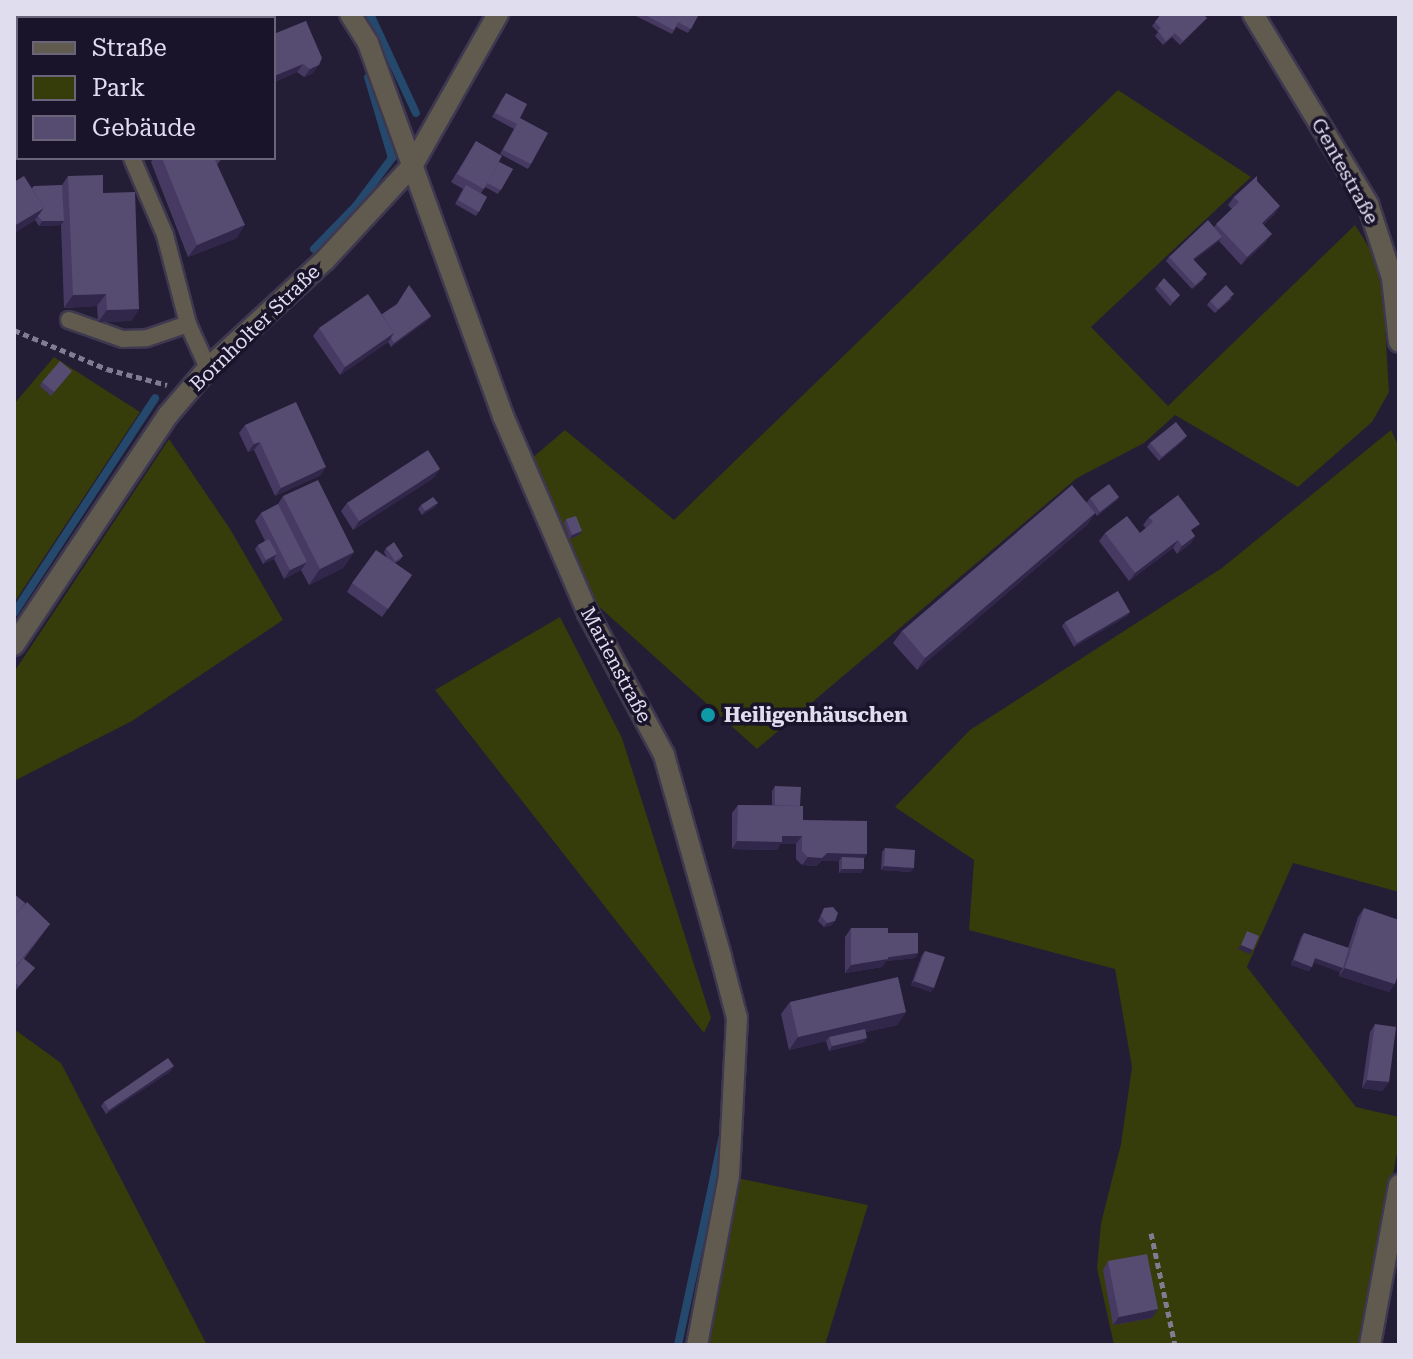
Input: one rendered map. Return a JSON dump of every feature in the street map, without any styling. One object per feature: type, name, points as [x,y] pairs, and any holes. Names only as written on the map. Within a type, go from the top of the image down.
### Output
[{"type":"street","name":"Marienstraße","points":[[350,14],[368,43],[521,458],[588,613],[664,755],[737,1018],[729,1176],[697,1345]]},
{"type":"street","name":"Bornholter Straße","points":[[14,645],[184,396],[208,368],[325,260],[412,166],[498,14]]},
{"type":"street","name":"Gentestraße","points":[[1253,14],[1368,204],[1382,239],[1392,278],[1399,342]]},
{"type":"street","points":[[1370,1345],[1399,1185]]},
{"type":"lane","points":[[133,160],[165,235],[188,324],[197,351],[208,368]]},
{"type":"lane","points":[[69,320],[123,339],[147,338],[188,324]]},
{"type":"path","points":[[14,330],[107,369],[170,386],[184,396]]},
{"type":"path","points":[[1151,1233],[1175,1345]]},
{"type":"green space","points":[[1118,90],[1251,177],[1091,327],[1168,406],[1355,225],[1372,252],[1383,292],[1389,392],[1372,422],[1298,487],[1175,415],[1144,443],[1077,478],[757,749],[595,603],[531,459],[565,430],[674,520]]},
{"type":"green space","points":[[54,357],[140,412],[14,603],[14,404]]},
{"type":"green space","points":[[1391,430],[1398,445],[1399,470],[1399,892],[1293,863],[1247,967],[1356,1107],[1399,1117],[1399,1142],[1362,1345],[1114,1345],[1097,1268],[1101,1223],[1121,1144],[1132,1067],[1115,969],[969,930],[974,860],[895,807],[970,730],[1222,568]]},
{"type":"green space","points":[[169,439],[230,529],[283,620],[132,721],[14,781],[14,672]]},
{"type":"green space","points":[[560,617],[622,738],[711,1018],[704,1033],[435,690]]},
{"type":"green space","points":[[14,1029],[61,1063],[207,1345],[14,1345]]},
{"type":"green space","points":[[737,1178],[868,1205],[825,1345],[708,1345]]},
{"type":"building","points":[[643,14],[699,14],[691,29],[678,22],[674,30]]},
{"type":"building","points":[[1161,14],[1203,14],[1207,18],[1183,41],[1175,33],[1166,41],[1155,22]]},
{"type":"building","points":[[306,21],[322,58],[319,65],[310,69],[303,64],[276,75],[276,33]]},
{"type":"building","points":[[506,93],[527,104],[520,118],[548,133],[531,164],[503,150],[517,124],[495,113]]},
{"type":"building","points":[[476,141],[502,156],[484,189],[457,174]]},
{"type":"building","points":[[163,160],[215,160],[245,225],[197,245]]},
{"type":"building","points":[[499,162],[513,169],[501,190],[487,183]]},
{"type":"building","points":[[103,175],[103,193],[135,192],[139,309],[107,310],[106,294],[73,295],[68,176]]},
{"type":"building","points":[[24,176],[44,208],[14,226],[14,182]]},
{"type":"building","points":[[1257,176],[1257,181],[1280,206],[1262,223],[1272,234],[1247,257],[1216,224],[1239,202],[1234,197]]},
{"type":"building","points":[[62,185],[64,221],[42,221],[38,216],[44,208],[32,188]]},
{"type":"building","points":[[466,185],[487,197],[479,212],[458,200]]},
{"type":"building","points":[[1208,220],[1222,237],[1193,259],[1207,274],[1195,285],[1169,257]]},
{"type":"building","points":[[1164,278],[1180,295],[1173,302],[1158,285]]},
{"type":"building","points":[[409,285],[431,316],[394,343],[391,338],[394,333],[382,314],[397,304]]},
{"type":"building","points":[[1226,285],[1234,294],[1218,309],[1210,301]]},
{"type":"building","points":[[368,294],[394,333],[345,367],[319,328]]},
{"type":"building","points":[[60,361],[72,371],[54,392],[42,382]]},
{"type":"building","points":[[296,402],[326,467],[281,488],[260,442],[254,444],[245,425]]},
{"type":"building","points":[[1176,422],[1187,436],[1162,457],[1150,443]]},
{"type":"building","points":[[428,450],[440,469],[359,521],[347,503]]},
{"type":"building","points":[[318,480],[354,552],[320,569],[283,496]]},
{"type":"building","points":[[1109,484],[1119,497],[1100,512],[1090,498]]},
{"type":"building","points":[[1072,485],[1095,513],[925,658],[902,631]]},
{"type":"building","points":[[1178,495],[1200,524],[1191,530],[1195,536],[1182,546],[1178,540],[1135,573],[1105,533],[1127,516],[1140,533],[1153,522],[1149,517]]},
{"type":"building","points":[[433,497],[438,503],[425,511],[421,505]]},
{"type":"building","points":[[278,504],[307,562],[290,570],[261,513]]},
{"type":"building","points":[[576,516],[582,531],[572,535],[566,519]]},
{"type":"building","points":[[269,539],[277,554],[266,560],[258,545]]},
{"type":"building","points":[[394,542],[403,556],[395,561],[386,548]]},
{"type":"building","points":[[376,550],[412,575],[388,609],[352,583]]},
{"type":"building","points":[[1118,591],[1130,612],[1077,643],[1065,622]]},
{"type":"building","points":[[775,786],[801,787],[800,806],[775,805]]},
{"type":"building","points":[[738,805],[803,806],[803,820],[867,821],[867,854],[827,853],[822,858],[808,857],[802,851],[802,836],[782,836],[782,842],[737,841]]},
{"type":"building","points":[[885,848],[915,850],[914,868],[884,866]]},
{"type":"building","points":[[842,857],[864,858],[864,869],[842,869]]},
{"type":"building","points":[[14,894],[25,903],[14,916]]},
{"type":"building","points":[[27,902],[50,924],[16,966],[14,916]]},
{"type":"building","points":[[833,907],[838,913],[835,921],[827,923],[821,916],[824,908]]},
{"type":"building","points":[[1364,908],[1399,920],[1399,971],[1395,984],[1345,968]]},
{"type":"building","points":[[851,928],[888,928],[888,959],[851,965]]},
{"type":"building","points":[[1247,931],[1259,936],[1253,950],[1241,945]]},
{"type":"building","points":[[888,933],[918,933],[918,953],[888,957]]},
{"type":"building","points":[[1304,933],[1349,948],[1343,968],[1315,958],[1312,967],[1294,960]]},
{"type":"building","points":[[925,951],[945,957],[934,988],[914,981]]},
{"type":"building","points":[[23,958],[35,968],[19,986],[14,982],[14,970]]},
{"type":"building","points":[[898,977],[906,1012],[798,1037],[790,1002]]},
{"type":"building","points":[[1375,1024],[1396,1027],[1389,1082],[1367,1080]]},
{"type":"building","points":[[865,1029],[867,1038],[832,1046],[829,1037]]},
{"type":"building","points":[[168,1058],[174,1066],[109,1110],[104,1102]]},
{"type":"building","points":[[1147,1254],[1158,1309],[1119,1317],[1108,1261]]},
{"type":"waterway","points":[[370,14],[416,113]]},
{"type":"waterway","points":[[314,249],[356,206],[392,158],[368,77]]},
{"type":"waterway","points":[[14,613],[155,398]]},
{"type":"waterway","points":[[678,1345],[723,1135]]},
{"type":"place","name":"Heiligenhäuschen","points":[[708,715]]}]
